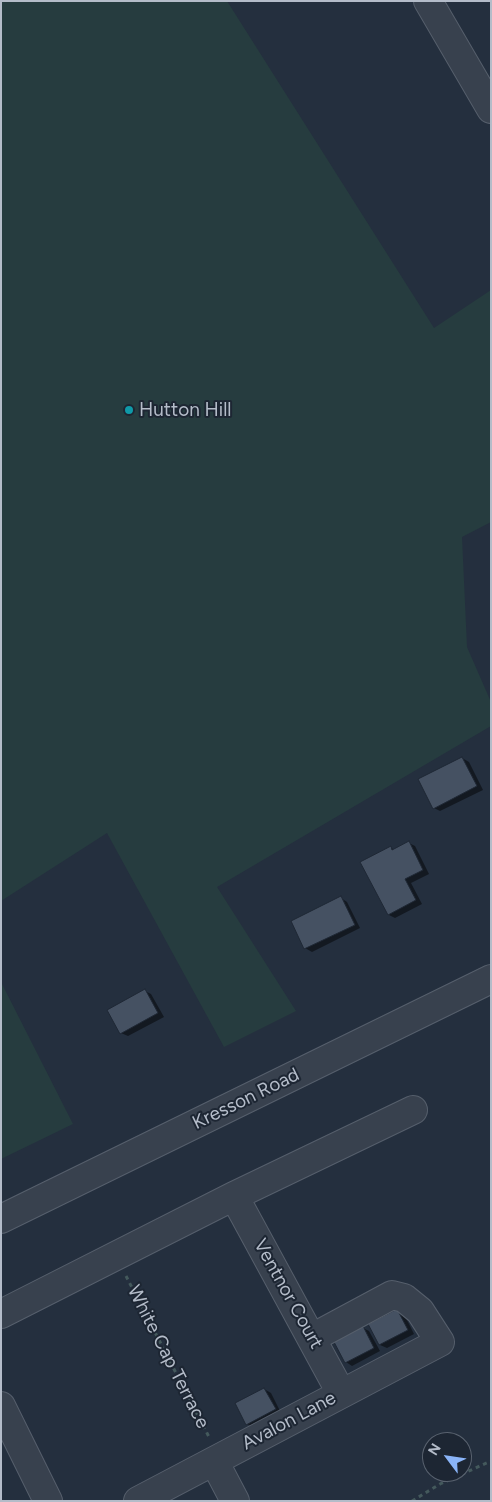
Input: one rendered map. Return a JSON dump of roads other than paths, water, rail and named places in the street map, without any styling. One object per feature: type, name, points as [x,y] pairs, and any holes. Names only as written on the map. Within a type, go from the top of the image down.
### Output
[{"type":"street","points":[[428,1],[491,109]]},
{"type":"street","name":"Kresson Road","points":[[1,1219],[491,979]]},
{"type":"street","points":[[1,1314],[234,1196],[413,1110]]},
{"type":"street","name":"Ventnor Court","points":[[234,1196],[341,1393]]},
{"type":"street","name":"Avalon Lane","points":[[138,1501],[440,1342],[420,1311],[404,1298],[392,1295],[312,1338]]},
{"type":"street","points":[[1,1406],[48,1501]]},
{"type":"street","points":[[217,1460],[235,1501]]},
{"type":"place","name":"Hutton Hill","points":[[129,410]]}]
